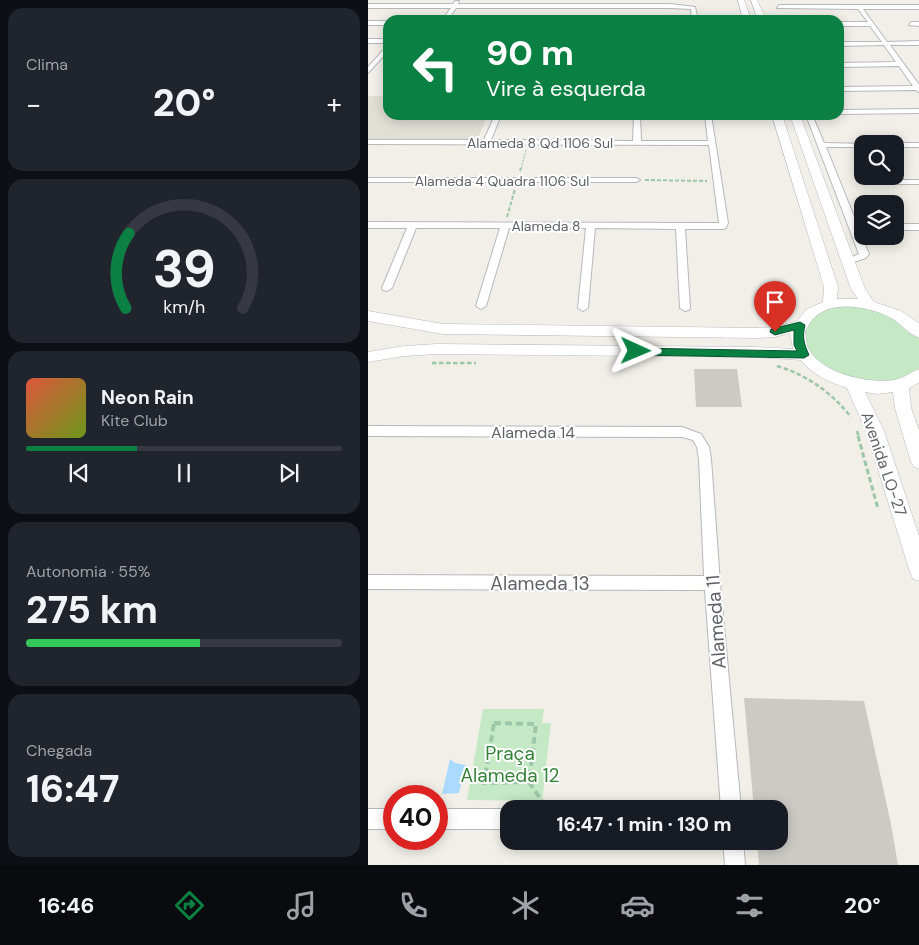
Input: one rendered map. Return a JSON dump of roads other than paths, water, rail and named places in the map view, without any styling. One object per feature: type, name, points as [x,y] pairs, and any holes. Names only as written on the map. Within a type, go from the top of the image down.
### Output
[{"type":"main road","points":[[741,0],[746,15]]},
{"type":"main road","points":[[754,0],[760,15]]},
{"type":"main road","points":[[779,120],[831,287],[830,304]]},
{"type":"main road","points":[[797,120],[858,290],[868,304]]},
{"type":"main road","points":[[918,329],[893,313],[868,304],[830,304],[811,312],[800,325],[798,340],[804,355],[814,366],[829,376],[854,386],[884,389],[901,386],[920,375]]},
{"type":"main road","points":[[368,316],[443,330],[757,333],[775,332],[800,325]]},
{"type":"main road","points":[[368,357],[404,351],[437,349],[755,352],[804,355]]},
{"type":"main road","name":"Avenida LO-27","points":[[854,386],[875,431],[920,572]]},
{"type":"main road","name":"Avenida LO-27","points":[[901,386],[904,416],[920,462]]},
{"type":"street","points":[[386,6],[392,0]]},
{"type":"street","points":[[449,15],[458,0]]},
{"type":"street","points":[[519,6],[521,0]]},
{"type":"street","points":[[825,0],[829,7]]},
{"type":"street","points":[[874,0],[880,7]]},
{"type":"street","points":[[368,6],[519,6],[569,3],[669,3],[693,8],[694,15]]},
{"type":"street","points":[[778,7],[920,7]]},
{"type":"street","points":[[860,8],[918,89]]},
{"type":"street","points":[[368,23],[383,23]]},
{"type":"street","points":[[844,24],[872,24]]},
{"type":"street","points":[[911,24],[920,24]]},
{"type":"street","points":[[368,41],[383,41]]},
{"type":"street","points":[[844,44],[920,43]]},
{"type":"street","points":[[368,71],[383,53]]},
{"type":"street","points":[[844,64],[901,64]]},
{"type":"street","points":[[844,89],[918,89]]},
{"type":"street","points":[[844,112],[920,112]]},
{"type":"street","points":[[486,143],[496,120]]},
{"type":"street","points":[[637,143],[638,120]]},
{"type":"street","points":[[709,120],[712,143]]},
{"type":"street","points":[[811,120],[864,254],[864,256],[848,260]]},
{"type":"street","name":"Alameda 8 Qd 1106 Sul","points":[[368,142],[712,143]]},
{"type":"street","name":"Alameda 8","points":[[368,225],[723,226],[724,222],[712,143]]},
{"type":"street","points":[[821,144],[854,145]]},
{"type":"street","points":[[904,145],[920,145]]},
{"type":"street","points":[[811,159],[827,159]]},
{"type":"street","points":[[816,171],[831,171]]},
{"type":"street","name":"Alameda 4 Quadra 1106 Sul","points":[[368,180],[636,180]]},
{"type":"street","points":[[904,182],[920,182]]},
{"type":"street","points":[[388,288],[413,225]]},
{"type":"street","points":[[481,306],[505,226]]},
{"type":"street","points":[[583,308],[591,226]]},
{"type":"street","points":[[680,227],[685,308]]},
{"type":"street","points":[[904,228],[920,228]]},
{"type":"street","name":"Alameda 14","points":[[368,431],[682,432],[697,437]]},
{"type":"street","name":"Alameda 11","points":[[697,437],[703,447],[705,459],[712,583],[730,800]]},
{"type":"street","name":"Alameda 13","points":[[368,582],[712,583]]},
{"type":"street","points":[[368,819],[383,819]]},
{"type":"street","points":[[448,819],[500,819]]},
{"type":"street","points":[[734,850],[735,865]]},
{"type":"water","points":[[450,759],[455,763],[466,765],[459,793],[448,794],[448,785],[444,785]]},
{"type":"park label","name":"Praça Alameda 12","points":[[510,764]]}]
